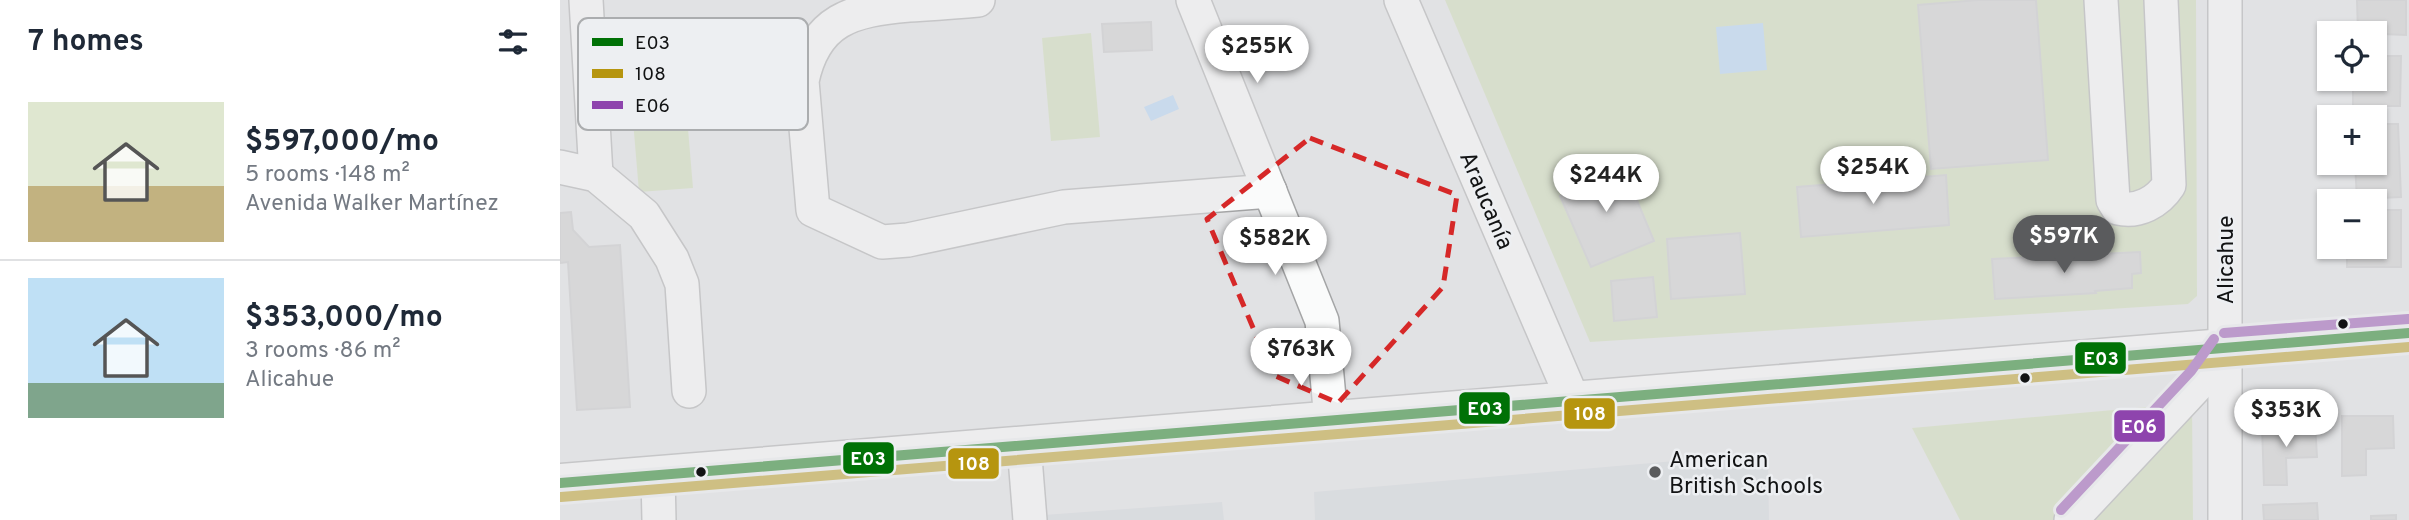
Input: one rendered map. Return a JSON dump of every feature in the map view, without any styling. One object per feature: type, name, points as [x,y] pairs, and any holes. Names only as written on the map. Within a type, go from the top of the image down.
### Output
[{"type":"main road","points":[[560,483],[2409,333]]},
{"type":"street","points":[[586,0],[587,18]]},
{"type":"street","points":[[808,59],[825,32],[855,13],[873,8],[978,0]]},
{"type":"street","points":[[1193,0],[1322,321],[1331,421]]},
{"type":"street","name":"Araucanía","points":[[1401,0],[1573,400]]},
{"type":"street","points":[[2101,0],[2113,200],[2118,208],[2126,210],[2140,208],[2154,201],[2169,184],[2161,0]]},
{"type":"street","name":"Alicahue","points":[[2225,0],[2225,520]]},
{"type":"street","points":[[593,130],[596,175]]},
{"type":"street","points":[[806,130],[813,210],[882,242],[908,240],[1063,207],[1270,191]]},
{"type":"street","points":[[560,167],[596,175],[644,215],[677,271],[682,284],[689,391]]},
{"type":"street","points":[[2071,520],[2202,380],[2225,347]]},
{"type":"street","points":[[1024,446],[1030,520]]},
{"type":"street","points":[[658,475],[659,520]]},
{"type":"highlighted area","points":[[1310,138],[1457,195],[1443,287],[1338,403],[1273,375],[1207,219]]},
{"type":"shaded area","name":"American British Schools","points":[[1768,453],[1769,520],[1315,520],[1314,492]]},
{"type":"shaded area","points":[[1222,502],[1224,520],[1016,520],[1016,517]]},
{"type":"green space","points":[[1445,0],[2196,0],[2197,296],[2188,304],[1590,342]]},
{"type":"green space","points":[[1091,33],[1100,137],[1051,141],[1042,38]]},
{"type":"green space","points":[[634,130],[688,130],[693,188],[639,192]]},
{"type":"green space","points":[[2192,403],[2193,520],[1960,520],[1912,428]]},
{"type":"water","points":[[1763,23],[1767,70],[1720,74],[1716,27]]},
{"type":"water","points":[[1173,95],[1179,109],[1151,121],[1144,107]]},
{"type":"building","points":[[1978,0],[2036,0],[2048,160],[1931,169],[1918,5]]},
{"type":"building","points":[[2357,0],[2406,0],[2406,35],[2387,34],[2387,21],[2358,21]]},
{"type":"building","points":[[1151,22],[1152,50],[1104,52],[1102,24]]},
{"type":"building","points":[[2387,56],[2401,56],[2400,106],[2353,105],[2353,91],[2387,91]]},
{"type":"building","points":[[2387,124],[2398,124],[2401,197],[2387,198],[2387,189],[2356,189],[2356,175],[2387,175]]},
{"type":"building","points":[[1611,161],[1616,173],[1624,169],[1654,241],[1591,267],[1560,196],[1571,192],[1566,181]]},
{"type":"building","points":[[1946,175],[1949,225],[1801,237],[1797,187]]},
{"type":"building","points":[[2387,210],[2401,210],[2401,267],[2347,267],[2347,259],[2387,259]]},
{"type":"building","points":[[571,212],[573,230],[589,247],[620,245],[630,407],[577,410],[568,262],[560,263],[560,213]]},
{"type":"building","points":[[1740,233],[1745,294],[1671,299],[1667,239]]},
{"type":"building","points":[[2140,252],[2141,273],[2132,274],[2132,288],[2095,291],[2096,293],[1995,299],[1992,259]]},
{"type":"building","points":[[1653,277],[1657,317],[1614,321],[1611,281]]},
{"type":"building","points":[[2342,416],[2393,416],[2394,448],[2366,449],[2366,475],[2342,476]]},
{"type":"building","points":[[2315,424],[2317,457],[2286,458],[2287,485],[2264,485],[2262,426]]},
{"type":"building","points":[[2317,503],[2318,520],[2264,520],[2263,505]]},
{"type":"building","points":[[2396,515],[2396,520],[2371,520],[2371,516]]},
{"type":"transit line","name":"E06","points":[[2224,333],[2408,319]]},
{"type":"transit line","name":"E03","points":[[560,483],[2409,333]]},
{"type":"transit line","name":"E06","points":[[2061,510],[2191,371],[2214,339]]},
{"type":"transit line","name":"108","points":[[561,497],[2409,347]]},
{"type":"place","name":"American British Schools","points":[[1655,472]]}]
